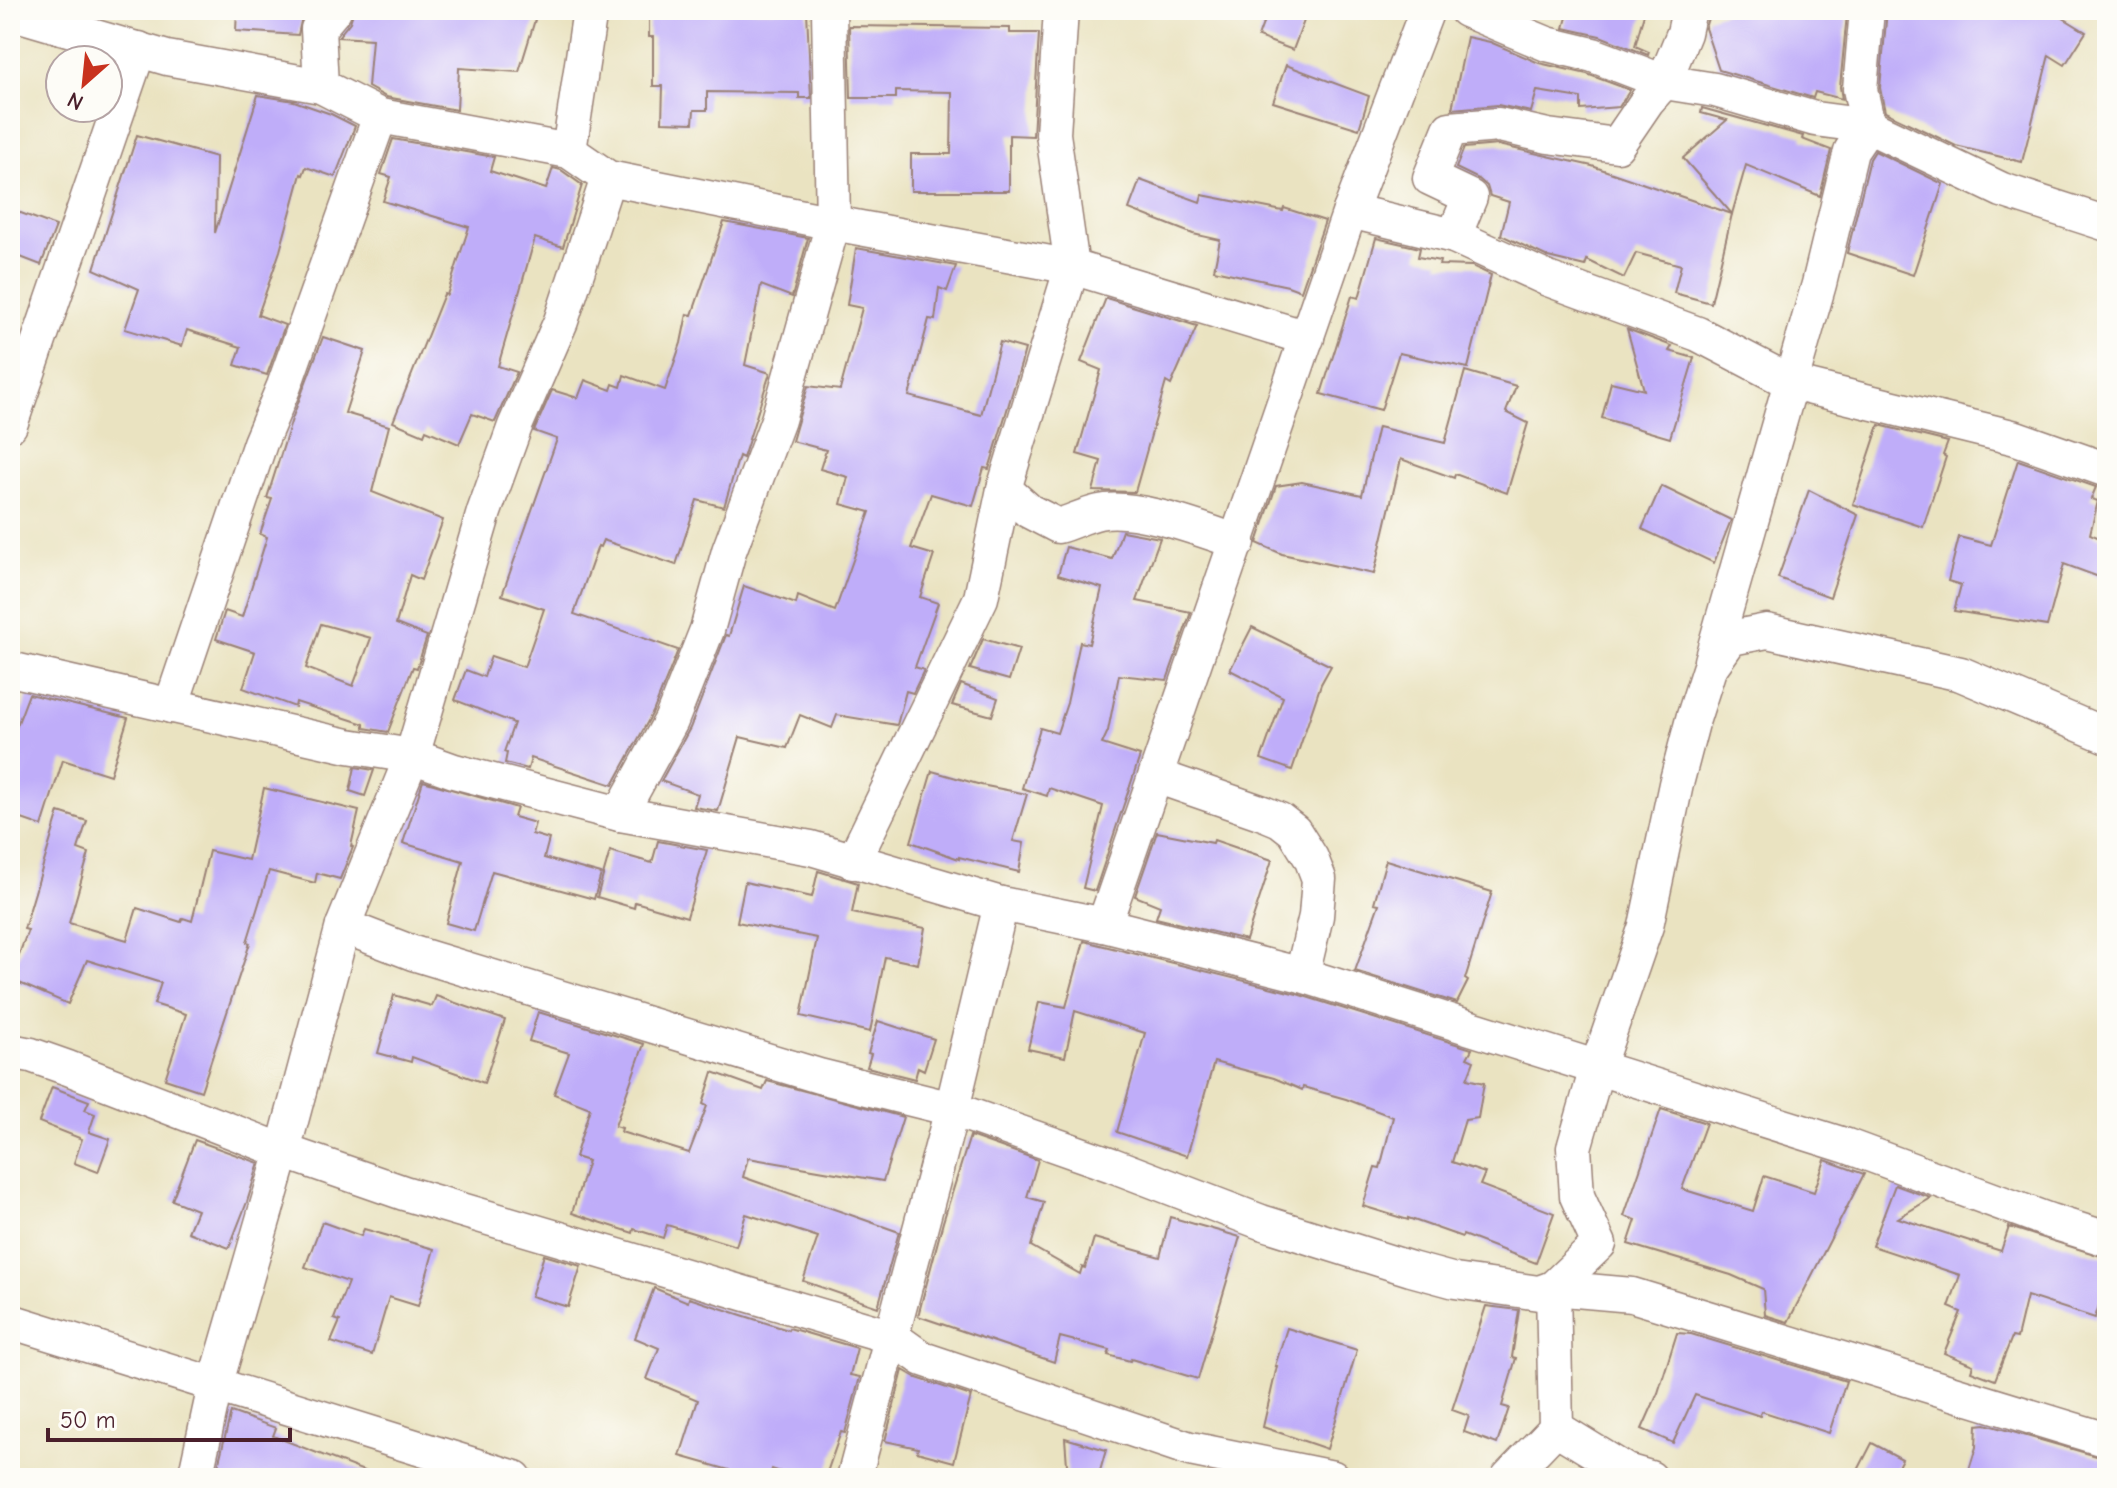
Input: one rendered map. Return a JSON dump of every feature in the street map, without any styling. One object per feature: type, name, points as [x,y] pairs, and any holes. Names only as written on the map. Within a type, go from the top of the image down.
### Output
[{"type":"street","points":[[321,86],[318,29],[334,10]]},
{"type":"street","points":[[569,151],[590,10]]},
{"type":"street","points":[[620,814],[671,721],[707,630],[729,551],[778,420],[833,223],[829,10]]},
{"type":"street","points":[[853,862],[981,598],[1004,489],[1072,267],[1053,134],[1061,10]]},
{"type":"street","points":[[1104,925],[1350,211],[1427,10]]},
{"type":"street","points":[[1466,10],[1547,44],[1593,55],[1664,82],[1715,90],[1815,119],[1868,126],[2002,190],[2107,224]]},
{"type":"street","points":[[1454,236],[1470,197],[1430,178],[1450,129],[1499,125],[1548,136],[1617,145],[1664,82],[1684,33],[1689,10]]},
{"type":"street","points":[[343,926],[413,953],[758,1057],[845,1083],[952,1109],[1261,1222],[1411,1269],[1455,1281],[1518,1291],[1539,1293],[1553,1288],[1599,1244],[1577,1196],[1574,1148],[1597,1068],[1646,926],[1676,784],[1792,383],[1851,151],[1868,126],[1860,89],[1867,10]]},
{"type":"street","points":[[10,12],[167,58],[321,86],[380,116],[569,151],[608,178],[1072,267],[1307,338]]},
{"type":"street","points":[[10,425],[139,49]]},
{"type":"street","points":[[171,706],[260,443],[380,116]]},
{"type":"street","points":[[195,1478],[215,1386],[283,1151],[343,926],[412,756],[484,512],[515,426],[561,321],[608,178]]},
{"type":"street","points":[[1350,211],[1454,236],[1548,279],[1698,334],[1792,383],[2016,438],[2107,470]]},
{"type":"street","points":[[1004,489],[1029,511],[1058,526],[1098,512],[1120,510],[1181,524],[1238,542]]},
{"type":"street","points":[[1709,669],[1731,638],[1767,631],[1961,674],[2107,736]]},
{"type":"street","points":[[10,669],[348,746],[412,756],[454,771],[620,814],[811,848],[1001,904],[1104,925],[1302,975],[1847,1146],[2107,1239]]},
{"type":"street","points":[[1156,776],[1263,813],[1280,820],[1294,831],[1311,858],[1319,879],[1316,916],[1302,975]]},
{"type":"street","points":[[854,1478],[952,1109],[1001,904]]},
{"type":"street","points":[[10,1051],[68,1068],[283,1151],[404,1193],[892,1337],[923,1359],[1190,1449],[1333,1478]]},
{"type":"street","points":[[1508,1478],[1556,1428],[1553,1288]]},
{"type":"street","points":[[1553,1288],[1632,1295],[2107,1440]]},
{"type":"street","points":[[10,1321],[515,1478]]},
{"type":"street","points":[[1556,1428],[1626,1471],[1650,1478]]},
{"type":"building","points":[[237,10],[308,10],[302,17],[298,35],[236,31]]},
{"type":"building","points":[[354,10],[538,10],[519,72],[459,68],[457,110],[386,97],[368,87],[372,39],[338,37],[350,22]]},
{"type":"building","points":[[649,10],[807,11],[811,98],[799,98],[799,93],[707,92],[707,110],[694,110],[693,123],[662,122],[663,86],[653,86],[653,37],[649,37]]},
{"type":"building","points":[[1268,10],[1308,10],[1293,50],[1258,37]]},
{"type":"building","points":[[1569,10],[1645,10],[1635,46],[1649,52],[1648,55],[1600,36],[1564,28]]},
{"type":"building","points":[[1734,10],[1832,10],[1847,14],[1840,87],[1842,99],[1815,92],[1813,98],[1719,70],[1705,28],[1708,18]]},
{"type":"building","points":[[1887,10],[2050,10],[2086,32],[2065,65],[2049,55],[2022,162],[1956,146],[1885,112],[1880,88]]},
{"type":"building","points":[[849,26],[1010,28],[1010,33],[1039,33],[1033,136],[1009,135],[1009,191],[911,191],[911,154],[951,154],[952,92],[896,91],[896,98],[851,98]]},
{"type":"building","points":[[1467,37],[1490,42],[1539,63],[1587,74],[1630,90],[1619,107],[1581,110],[1581,98],[1537,91],[1531,112],[1498,105],[1452,109]]},
{"type":"building","points":[[1286,65],[1369,96],[1359,129],[1273,102]]},
{"type":"building","points":[[258,95],[294,101],[355,126],[335,177],[306,167],[301,174],[258,315],[285,325],[267,375],[235,365],[241,347],[187,330],[182,346],[125,329],[139,289],[94,269],[137,135],[216,157],[215,233]]},
{"type":"building","points":[[1702,108],[1803,136],[1802,139],[1831,150],[1820,196],[1746,165],[1732,214],[1683,158],[1727,120],[1701,113]]},
{"type":"building","points":[[393,139],[494,157],[490,171],[546,189],[553,168],[582,185],[563,247],[535,238],[498,366],[517,372],[495,422],[472,414],[459,444],[426,430],[424,435],[393,422],[444,294],[447,295],[469,227],[383,201],[391,177],[381,174]]},
{"type":"building","points":[[1498,145],[1592,166],[1732,214],[1711,303],[1674,293],[1681,265],[1636,253],[1624,278],[1587,260],[1585,266],[1548,257],[1501,235],[1509,202],[1490,196],[1487,186],[1479,179],[1456,168],[1464,148]]},
{"type":"building","points":[[1875,151],[1943,184],[1913,275],[1847,253],[1870,159]]},
{"type":"building","points":[[1140,180],[1200,202],[1202,195],[1283,211],[1284,208],[1325,221],[1301,291],[1214,270],[1220,240],[1193,234],[1129,209]]},
{"type":"building","points":[[10,209],[56,226],[41,265],[10,253]]},
{"type":"building","points":[[724,222],[808,238],[792,297],[761,285],[745,365],[770,373],[743,458],[739,456],[724,507],[697,500],[676,565],[603,540],[598,546],[574,614],[678,650],[653,712],[613,785],[531,758],[528,769],[505,763],[507,753],[504,752],[514,723],[455,700],[466,670],[484,677],[491,656],[524,667],[544,609],[502,595],[557,439],[534,431],[552,390],[578,398],[585,380],[611,390],[613,384],[621,387],[624,375],[665,390],[687,314],[692,315]]},
{"type":"building","points":[[1376,238],[1420,248],[1418,257],[1440,261],[1439,265],[1472,266],[1491,275],[1468,368],[1399,353],[1381,410],[1321,394],[1352,296],[1359,298]]},
{"type":"building","points":[[856,248],[956,266],[947,291],[939,288],[935,320],[929,319],[909,396],[981,415],[1000,342],[1025,349],[1021,364],[989,469],[984,468],[973,506],[931,494],[911,548],[934,555],[920,597],[938,603],[915,667],[924,670],[913,693],[906,691],[897,725],[837,715],[832,728],[800,715],[787,748],[740,737],[718,811],[694,807],[698,794],[661,781],[690,728],[726,635],[729,636],[744,586],[796,604],[798,596],[835,611],[870,512],[841,504],[848,477],[820,469],[826,450],[792,441],[808,386],[840,390],[862,308],[847,305]]},
{"type":"building","points":[[1106,298],[1197,326],[1171,385],[1166,382],[1135,492],[1093,491],[1101,461],[1077,454],[1101,370],[1081,362]]},
{"type":"building","points":[[1627,329],[1672,346],[1669,351],[1694,358],[1670,438],[1602,418],[1611,382],[1644,390]]},
{"type":"building","points":[[323,337],[365,351],[345,413],[389,426],[372,492],[443,520],[421,580],[410,575],[396,624],[427,636],[417,668],[413,667],[388,732],[364,728],[364,724],[296,702],[295,707],[243,688],[255,652],[216,639],[225,611],[242,617],[267,537],[260,534],[272,499],[267,498]],"holes":[[[321,624],[371,638],[353,686],[306,668]]]},
{"type":"building","points":[[1465,371],[1516,386],[1506,412],[1528,423],[1507,493],[1401,459],[1374,574],[1282,554],[1257,543],[1276,486],[1302,482],[1362,495],[1378,427],[1445,443]]},
{"type":"building","points":[[1879,425],[1948,442],[1923,527],[1853,504]]},
{"type":"building","points":[[2018,460],[2096,487],[2091,499],[2098,501],[2090,534],[2107,541],[2107,580],[2064,564],[2047,626],[1954,611],[1961,585],[1948,581],[1959,537],[1991,545]]},
{"type":"building","points":[[1661,486],[1731,520],[1714,563],[1642,529]]},
{"type":"building","points":[[1809,490],[1858,515],[1830,597],[1778,578]]},
{"type":"building","points":[[1122,531],[1160,538],[1137,601],[1191,612],[1167,680],[1119,675],[1108,731],[1102,744],[1140,756],[1095,891],[1083,888],[1103,806],[1049,788],[1047,796],[1022,788],[1040,728],[1057,733],[1080,642],[1089,644],[1102,588],[1058,575],[1066,547],[1112,559]]},
{"type":"building","points":[[1252,627],[1331,666],[1321,684],[1292,770],[1261,759],[1283,697],[1230,670]]},
{"type":"building","points":[[983,639],[1019,649],[1009,680],[970,669]]},
{"type":"building","points":[[961,684],[998,698],[992,716],[952,705]]},
{"type":"building","points":[[29,694],[128,718],[110,775],[63,760],[42,826],[10,815],[10,744]]},
{"type":"building","points":[[355,767],[374,770],[365,796],[350,791]]},
{"type":"building","points":[[932,771],[1027,794],[1013,841],[1024,843],[1019,872],[959,859],[911,842]]},
{"type":"building","points":[[423,781],[517,808],[514,817],[535,823],[532,834],[549,839],[544,858],[601,874],[594,899],[492,871],[474,931],[446,923],[463,861],[403,843]]},
{"type":"building","points":[[264,788],[359,811],[353,847],[340,879],[317,873],[315,883],[269,871],[247,942],[250,943],[201,1091],[165,1079],[186,1014],[154,1004],[161,983],[87,960],[68,1004],[10,979],[28,930],[24,929],[59,812],[87,821],[78,849],[89,853],[69,923],[127,940],[137,908],[181,922],[183,918],[192,921],[209,851],[248,860]]},
{"type":"building","points":[[1157,832],[1213,843],[1214,840],[1272,860],[1246,940],[1156,918],[1160,906],[1135,896]]},
{"type":"building","points":[[658,841],[707,850],[687,917],[635,902],[634,908],[597,897],[610,851],[652,863]]},
{"type":"building","points":[[1386,860],[1492,892],[1465,979],[1468,981],[1457,1003],[1355,971],[1379,904],[1374,903]]},
{"type":"building","points":[[818,871],[858,883],[852,913],[925,928],[918,964],[885,957],[870,1032],[801,1016],[817,938],[737,922],[745,882],[812,897]]},
{"type":"building","points":[[1084,941],[1297,994],[1472,1049],[1467,1058],[1474,1061],[1467,1079],[1484,1083],[1478,1118],[1465,1120],[1452,1162],[1485,1173],[1480,1185],[1554,1213],[1536,1263],[1463,1235],[1363,1206],[1375,1167],[1380,1168],[1393,1117],[1346,1099],[1303,1087],[1302,1090],[1274,1078],[1214,1062],[1187,1156],[1117,1132],[1145,1033],[1075,1011],[1065,1057],[1028,1049],[1039,1002],[1066,1007]]},
{"type":"building","points":[[394,995],[432,1006],[436,996],[505,1020],[484,1083],[412,1057],[411,1062],[378,1053]]},
{"type":"building","points":[[538,1012],[644,1044],[615,1126],[622,1128],[621,1132],[689,1153],[707,1106],[703,1104],[713,1072],[763,1090],[767,1081],[903,1117],[883,1181],[748,1158],[743,1177],[899,1232],[878,1307],[803,1281],[818,1237],[746,1214],[736,1246],[667,1225],[663,1238],[634,1229],[633,1233],[572,1213],[588,1161],[575,1157],[590,1108],[554,1094],[569,1053],[529,1041]]},
{"type":"building","points":[[878,1021],[934,1039],[924,1070],[918,1067],[915,1079],[867,1067]]},
{"type":"building","points":[[52,1087],[89,1101],[85,1110],[95,1114],[89,1132],[110,1139],[98,1172],[74,1163],[82,1139],[39,1122]]},
{"type":"building","points":[[1661,1109],[1706,1123],[1682,1189],[1753,1211],[1764,1176],[1814,1192],[1825,1160],[1864,1174],[1788,1322],[1765,1315],[1763,1289],[1731,1275],[1628,1244],[1636,1220],[1624,1216]]},
{"type":"building","points":[[970,1136],[1038,1160],[1027,1197],[1044,1202],[1031,1246],[1080,1274],[1082,1267],[1085,1268],[1094,1238],[1160,1257],[1170,1217],[1240,1237],[1198,1379],[1108,1355],[1110,1350],[1060,1337],[1054,1362],[918,1316]]},
{"type":"building","points":[[195,1140],[259,1163],[229,1248],[188,1232],[197,1210],[172,1200]]},
{"type":"building","points":[[1895,1185],[1931,1198],[1898,1218],[2001,1251],[2009,1227],[2107,1258],[2107,1279],[2095,1318],[2027,1296],[2017,1338],[2012,1337],[1995,1380],[1971,1371],[1973,1365],[1944,1353],[1961,1312],[1949,1307],[1960,1275],[1872,1246]]},
{"type":"building","points":[[322,1222],[361,1236],[364,1229],[434,1249],[418,1306],[389,1297],[372,1355],[331,1342],[340,1321],[334,1319],[348,1282],[305,1267]]},
{"type":"building","points":[[544,1255],[581,1266],[568,1307],[531,1296]]},
{"type":"building","points":[[654,1288],[688,1302],[689,1298],[788,1330],[857,1348],[850,1375],[860,1377],[845,1433],[841,1432],[825,1478],[798,1478],[772,1469],[769,1478],[727,1478],[729,1470],[680,1456],[698,1400],[647,1379],[659,1348],[635,1338]]},
{"type":"building","points":[[1486,1306],[1519,1310],[1512,1357],[1516,1358],[1502,1406],[1509,1408],[1497,1444],[1464,1432],[1469,1416],[1452,1410]]},
{"type":"building","points":[[1287,1328],[1357,1350],[1327,1449],[1263,1427],[1275,1366]]},
{"type":"building","points":[[1677,1333],[1691,1334],[1846,1381],[1829,1433],[1761,1411],[1760,1416],[1695,1395],[1673,1443],[1642,1429],[1658,1393]]},
{"type":"building","points":[[903,1370],[917,1378],[971,1396],[954,1462],[917,1452],[918,1448],[885,1441]]},
{"type":"building","points":[[231,1412],[276,1428],[273,1436],[377,1476],[215,1478]]},
{"type":"building","points":[[1985,1424],[2107,1459],[2107,1478],[1985,1478],[1968,1473],[1976,1447],[1977,1425]]},
{"type":"building","points":[[1065,1438],[1106,1450],[1098,1478],[1068,1478]]},
{"type":"building","points":[[1872,1443],[1902,1459],[1892,1478],[1854,1478]]}]
